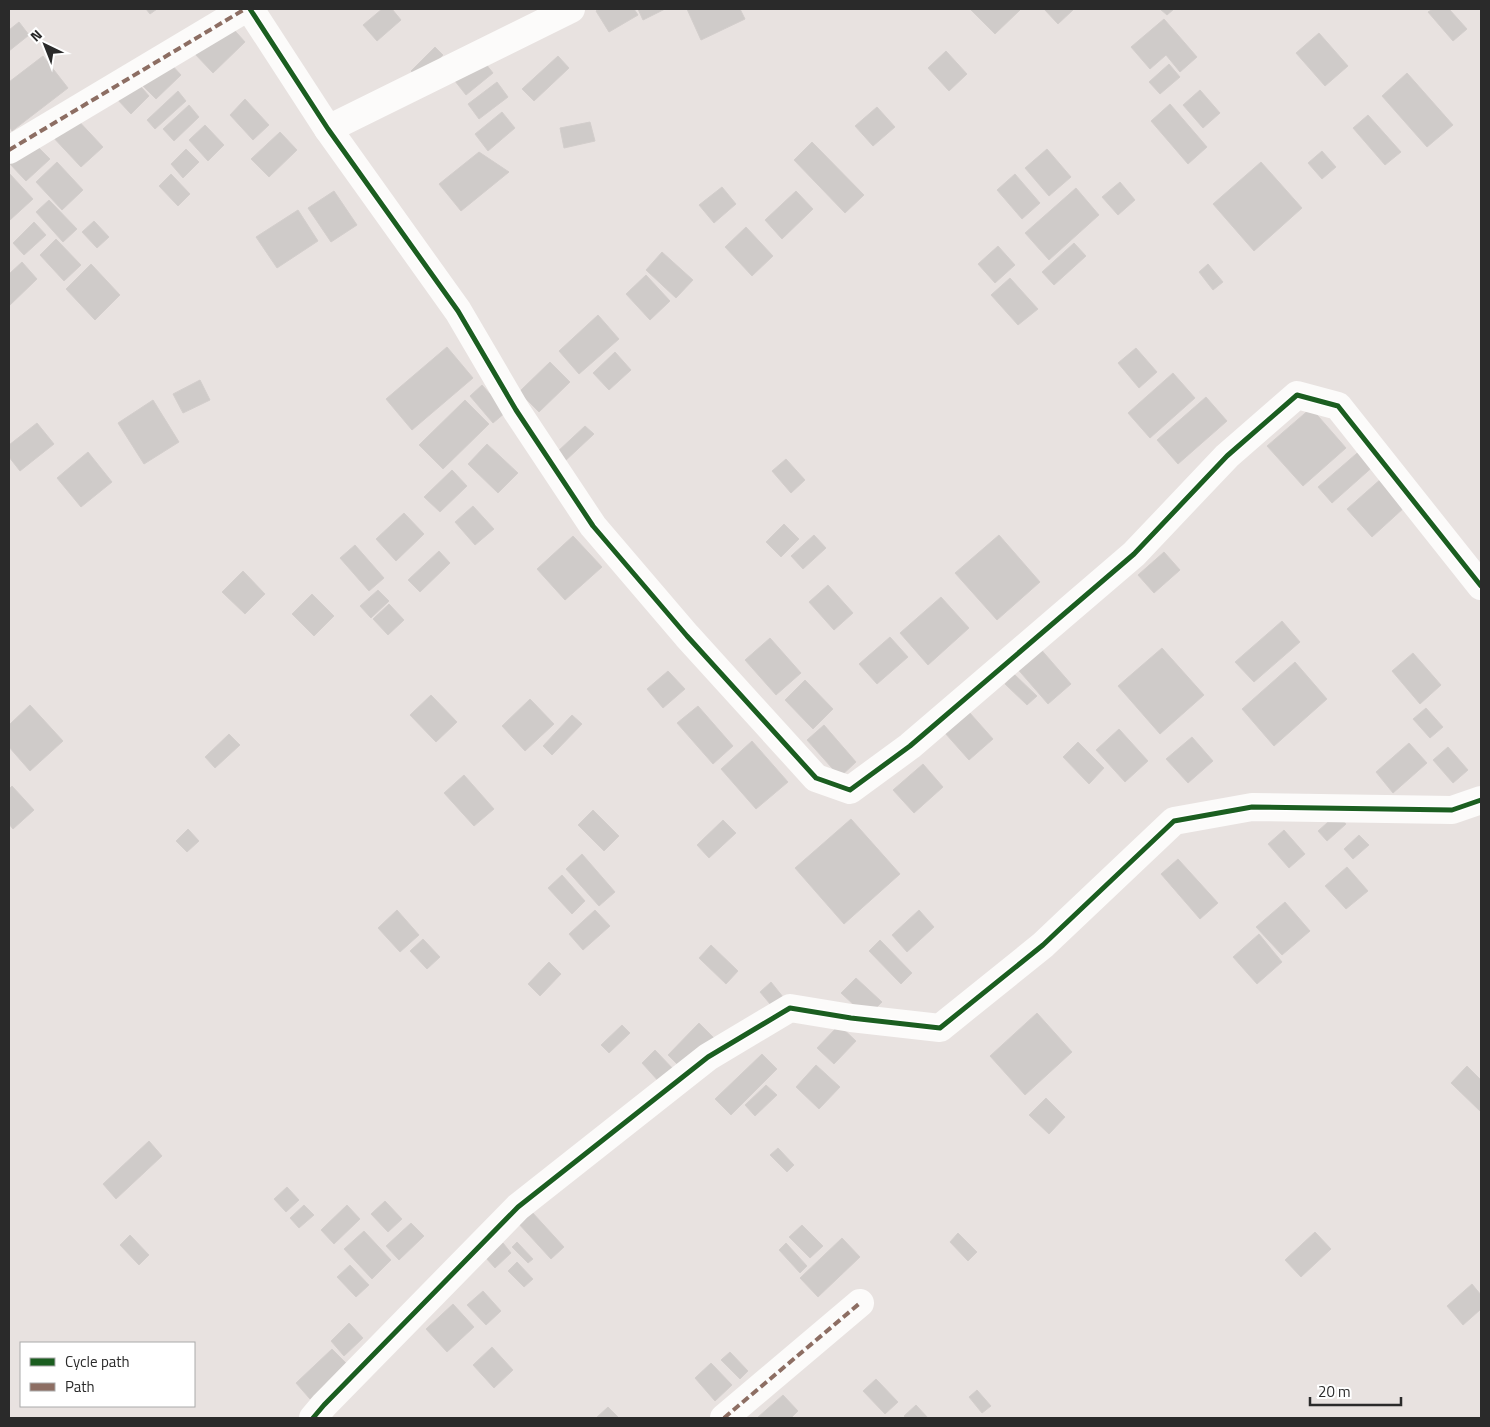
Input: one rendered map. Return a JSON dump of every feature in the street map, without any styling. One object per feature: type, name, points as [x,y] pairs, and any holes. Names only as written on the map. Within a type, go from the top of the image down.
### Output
[{"type":"street","points":[[9,150],[245,9]]},
{"type":"street","points":[[250,9],[328,129],[458,311],[516,410],[593,526],[687,636],[816,778],[850,790],[910,746],[1134,554],[1227,456],[1297,395],[1338,406],[1481,586]]},
{"type":"street","points":[[328,129],[571,9]]},
{"type":"street","points":[[313,1418],[518,1207],[708,1057],[790,1008],[851,1018],[940,1028],[1043,945],[1174,822],[1252,807],[1452,810],[1481,800]]},
{"type":"street","points":[[724,1418],[860,1302]]},
{"type":"building","points":[[146,9],[157,9],[150,14]]},
{"type":"building","points":[[382,9],[392,9],[401,20],[377,41],[363,25]]},
{"type":"building","points":[[599,9],[634,9],[638,15],[609,32],[596,11]]},
{"type":"building","points":[[638,9],[665,9],[643,20]]},
{"type":"building","points":[[687,9],[740,9],[745,19],[701,40]]},
{"type":"building","points":[[970,9],[1021,9],[995,34]]},
{"type":"building","points":[[1044,9],[1074,9],[1058,24]]},
{"type":"building","points":[[1160,9],[1174,9],[1167,15]]},
{"type":"building","points":[[1433,9],[1449,9],[1467,29],[1453,41],[1428,12]]},
{"type":"building","points":[[1164,19],[1197,57],[1180,72],[1166,55],[1150,69],[1131,47]]},
{"type":"building","points":[[19,22],[29,35],[9,51],[9,30]]},
{"type":"building","points":[[228,23],[245,42],[213,73],[195,54]]},
{"type":"building","points":[[1319,33],[1348,66],[1325,86],[1296,53]]},
{"type":"building","points":[[435,47],[443,55],[419,78],[411,71]]},
{"type":"building","points":[[946,51],[967,74],[949,91],[928,68]]},
{"type":"building","points":[[43,56],[68,88],[12,131],[9,126],[9,82]]},
{"type":"building","points":[[558,56],[569,68],[534,101],[522,89]]},
{"type":"building","points":[[482,59],[493,73],[466,95],[455,81]]},
{"type":"building","points":[[168,61],[181,75],[156,99],[142,85]]},
{"type":"building","points":[[1169,64],[1180,77],[1160,94],[1149,82]]},
{"type":"building","points":[[1407,73],[1453,125],[1427,147],[1382,96]]},
{"type":"building","points":[[136,81],[149,96],[131,114],[117,99]]},
{"type":"building","points":[[497,82],[508,97],[479,119],[468,104]]},
{"type":"building","points":[[1200,90],[1220,113],[1203,128],[1183,105]]},
{"type":"building","points":[[178,91],[186,101],[155,129],[147,120]]},
{"type":"building","points":[[245,99],[269,125],[253,140],[230,115]]},
{"type":"building","points":[[1170,104],[1207,147],[1188,164],[1151,121]]},
{"type":"building","points":[[189,105],[199,117],[174,141],[163,129]]},
{"type":"building","points":[[877,107],[895,127],[873,146],[855,126]]},
{"type":"building","points":[[502,112],[515,128],[488,151],[475,134]]},
{"type":"building","points":[[73,115],[103,147],[81,167],[51,135]]},
{"type":"building","points":[[1368,115],[1401,152],[1385,165],[1353,128]]},
{"type":"building","points":[[590,122],[595,141],[564,148],[560,128]]},
{"type":"building","points":[[205,125],[224,145],[208,161],[189,140]]},
{"type":"building","points":[[280,132],[297,150],[269,177],[251,159]]},
{"type":"building","points":[[31,140],[50,159],[26,181],[9,163]]},
{"type":"building","points":[[812,142],[864,195],[845,213],[794,160]]},
{"type":"building","points":[[186,149],[199,162],[183,178],[171,164]]},
{"type":"building","points":[[1047,149],[1071,177],[1049,196],[1025,168]]},
{"type":"building","points":[[1322,151],[1336,167],[1322,179],[1308,163]]},
{"type":"building","points":[[479,152],[509,172],[461,211],[439,184]]},
{"type":"building","points":[[57,162],[83,190],[62,210],[36,182]]},
{"type":"building","points":[[1261,162],[1302,208],[1254,251],[1213,204]]},
{"type":"building","points":[[9,173],[33,199],[10,220],[9,218]]},
{"type":"building","points":[[171,174],[190,194],[178,206],[159,186]]},
{"type":"building","points":[[1015,174],[1040,203],[1022,219],[997,190]]},
{"type":"building","points":[[1120,182],[1135,200],[1118,215],[1102,197]]},
{"type":"building","points":[[722,187],[736,204],[714,223],[699,205]]},
{"type":"building","points":[[1076,188],[1099,215],[1049,260],[1025,233]]},
{"type":"building","points":[[334,191],[357,225],[331,242],[308,208]]},
{"type":"building","points":[[796,191],[813,209],[782,239],[765,220]]},
{"type":"building","points":[[49,200],[77,229],[63,242],[36,212]]},
{"type":"building","points":[[298,210],[318,241],[277,268],[256,237]]},
{"type":"building","points":[[94,221],[109,237],[97,248],[82,232]]},
{"type":"building","points":[[34,222],[46,235],[24,255],[13,243]]},
{"type":"building","points":[[746,227],[773,256],[752,276],[725,247]]},
{"type":"building","points":[[56,239],[81,265],[64,281],[40,255]]},
{"type":"building","points":[[1074,243],[1086,256],[1054,285],[1042,272]]},
{"type":"building","points":[[998,246],[1015,265],[995,283],[978,264]]},
{"type":"building","points":[[662,252],[693,280],[676,298],[646,270]]},
{"type":"building","points":[[22,262],[37,279],[9,306],[9,274]]},
{"type":"building","points":[[91,264],[120,295],[95,320],[66,289]]},
{"type":"building","points":[[1208,264],[1223,282],[1213,290],[1199,272]]},
{"type":"building","points":[[646,275],[670,301],[650,320],[626,294]]},
{"type":"building","points":[[1010,278],[1038,309],[1018,325],[991,295]]},
{"type":"building","points":[[598,315],[619,339],[579,374],[559,351]]},
{"type":"building","points":[[447,347],[473,378],[412,430],[386,399]]},
{"type":"building","points":[[1136,348],[1157,372],[1139,388],[1118,363]]},
{"type":"building","points":[[615,352],[631,370],[609,390],[593,373]]},
{"type":"building","points":[[550,362],[570,382],[539,412],[519,392]]},
{"type":"building","points":[[1173,373],[1195,398],[1150,438],[1128,413]]},
{"type":"building","points":[[200,380],[210,400],[183,413],[173,394]]},
{"type":"building","points":[[482,385],[506,412],[493,423],[470,396]]},
{"type":"building","points":[[1206,397],[1227,421],[1178,464],[1157,440]]},
{"type":"building","points":[[153,400],[179,442],[144,464],[118,423]]},
{"type":"building","points":[[465,400],[489,424],[443,469],[419,445]]},
{"type":"building","points":[[1311,408],[1346,448],[1303,486],[1267,446]]},
{"type":"building","points":[[37,423],[54,444],[20,471],[9,457],[9,445]]},
{"type":"building","points":[[585,426],[594,434],[564,462],[556,453]]},
{"type":"building","points":[[487,444],[518,473],[498,493],[468,464]]},
{"type":"building","points":[[1363,448],[1377,463],[1332,503],[1318,487]]},
{"type":"building","points":[[88,452],[112,482],[81,507],[57,478]]},
{"type":"building","points":[[786,459],[805,480],[791,493],[772,471]]},
{"type":"building","points":[[452,470],[467,486],[440,512],[424,497]]},
{"type":"building","points":[[1382,478],[1406,506],[1372,537],[1347,509]]},
{"type":"building","points":[[473,506],[494,529],[475,545],[455,522]]},
{"type":"building","points":[[404,513],[424,534],[396,561],[376,539]]},
{"type":"building","points":[[784,524],[799,539],[781,557],[766,542]]},
{"type":"building","points":[[814,535],[826,548],[803,569],[791,556]]},
{"type":"building","points":[[999,535],[1040,582],[997,620],[955,573]]},
{"type":"building","points":[[573,536],[602,567],[565,600],[537,569]]},
{"type":"building","points":[[355,545],[384,578],[369,591],[340,558]]},
{"type":"building","points":[[439,551],[450,563],[420,592],[408,580]]},
{"type":"building","points":[[1164,552],[1180,570],[1154,593],[1138,575]]},
{"type":"building","points":[[243,571],[265,594],[245,614],[222,592]]},
{"type":"building","points":[[828,585],[853,613],[834,630],[809,602]]},
{"type":"building","points":[[378,590],[389,601],[371,618],[360,606]]},
{"type":"building","points":[[312,594],[334,616],[314,636],[292,614]]},
{"type":"building","points":[[941,597],[969,628],[928,665],[900,633]]},
{"type":"building","points":[[389,604],[404,620],[388,635],[373,619]]},
{"type":"building","points":[[1282,621],[1300,642],[1254,682],[1235,662]]},
{"type":"building","points":[[890,637],[908,657],[877,684],[859,664]]},
{"type":"building","points":[[770,638],[801,673],[776,695],[745,660]]},
{"type":"building","points":[[1038,646],[1071,684],[1048,704],[1015,666]]},
{"type":"building","points":[[1162,648],[1204,695],[1160,734],[1118,686]]},
{"type":"building","points":[[1413,653],[1441,685],[1420,704],[1392,671]]},
{"type":"building","points":[[1295,662],[1327,699],[1274,746],[1242,709]]},
{"type":"building","points":[[668,671],[685,689],[663,708],[647,689]]},
{"type":"building","points":[[1014,674],[1037,696],[1027,705],[1005,684]]},
{"type":"building","points":[[805,680],[833,709],[813,729],[785,700]]},
{"type":"building","points":[[431,695],[457,722],[436,742],[410,715]]},
{"type":"building","points":[[530,699],[554,724],[525,751],[502,726]]},
{"type":"building","points":[[30,705],[63,741],[30,771],[9,747],[9,725]]},
{"type":"building","points":[[698,706],[733,746],[713,764],[677,723]]},
{"type":"building","points":[[1426,708],[1443,727],[1430,738],[1413,719]]},
{"type":"building","points":[[969,712],[993,739],[969,760],[945,733]]},
{"type":"building","points":[[572,715],[582,724],[552,755],[543,746]]},
{"type":"building","points":[[824,725],[856,762],[840,777],[807,740]]},
{"type":"building","points":[[1119,729],[1148,761],[1125,782],[1096,750]]},
{"type":"building","points":[[229,734],[240,745],[215,768],[205,757]]},
{"type":"building","points":[[1192,737],[1213,761],[1188,783],[1166,759]]},
{"type":"building","points":[[752,741],[788,782],[756,809],[721,769]]},
{"type":"building","points":[[1078,742],[1104,768],[1089,784],[1063,757]]},
{"type":"building","points":[[1409,743],[1427,763],[1393,793],[1376,772]]},
{"type":"building","points":[[1448,747],[1468,770],[1453,783],[1433,760]]},
{"type":"building","points":[[923,764],[943,787],[914,813],[893,790]]},
{"type":"building","points":[[464,775],[494,809],[474,826],[444,793]]},
{"type":"building","points":[[12,786],[34,810],[13,829],[9,824],[9,789]]},
{"type":"building","points":[[593,810],[619,836],[604,851],[578,825]]},
{"type":"building","points":[[1337,814],[1346,824],[1327,841],[1318,831]]},
{"type":"building","points":[[851,819],[900,874],[844,924],[795,868]]},
{"type":"building","points":[[723,820],[736,833],[709,858],[697,845]]},
{"type":"building","points":[[188,829],[199,841],[187,852],[176,841]]},
{"type":"building","points":[[1284,830],[1305,854],[1289,868],[1268,844]]},
{"type":"building","points":[[1359,835],[1369,845],[1353,859],[1344,849]]},
{"type":"building","points":[[582,854],[615,892],[599,906],[566,869]]},
{"type":"building","points":[[1178,859],[1218,903],[1200,919],[1161,874]]},
{"type":"building","points":[[1347,867],[1368,891],[1346,909],[1325,886]]},
{"type":"building","points":[[562,875],[585,901],[572,914],[548,888]]},
{"type":"building","points":[[1285,902],[1310,931],[1282,955],[1256,927]]},
{"type":"building","points":[[397,910],[419,935],[400,952],[378,928]]},
{"type":"building","points":[[595,910],[610,926],[583,950],[569,934]]},
{"type":"building","points":[[919,910],[934,927],[907,952],[892,935]]},
{"type":"building","points":[[1259,934],[1282,962],[1257,984],[1233,957]]},
{"type":"building","points":[[423,939],[440,957],[427,969],[410,951]]},
{"type":"building","points":[[880,940],[912,973],[901,984],[869,951]]},
{"type":"building","points":[[711,945],[738,971],[726,984],[699,958]]},
{"type":"building","points":[[549,962],[561,974],[540,996],[528,984]]},
{"type":"building","points":[[856,978],[882,1002],[867,1017],[841,993]]},
{"type":"building","points":[[771,982],[787,1002],[776,1011],[760,992]]},
{"type":"building","points":[[1037,1013],[1072,1052],[1025,1095],[990,1056]]},
{"type":"building","points":[[699,1023],[714,1038],[682,1069],[668,1055]]},
{"type":"building","points":[[622,1025],[630,1033],[609,1053],[601,1045]]},
{"type":"building","points":[[839,1025],[856,1041],[834,1064],[817,1048]]},
{"type":"building","points":[[655,1050],[675,1071],[661,1084],[642,1063]]},
{"type":"building","points":[[762,1054],[777,1069],[731,1115],[715,1099]]},
{"type":"building","points":[[816,1065],[840,1087],[819,1109],[796,1087]]},
{"type":"building","points":[[1467,1066],[1481,1080],[1481,1112],[1451,1083]]},
{"type":"building","points":[[766,1085],[777,1095],[755,1116],[745,1105]]},
{"type":"building","points":[[1046,1098],[1065,1117],[1049,1134],[1029,1115]]},
{"type":"building","points":[[149,1141],[162,1156],[116,1199],[103,1184]]},
{"type":"building","points":[[778,1148],[794,1165],[787,1172],[770,1155]]},
{"type":"building","points":[[287,1187],[299,1200],[286,1212],[274,1199]]},
{"type":"building","points":[[385,1201],[402,1219],[388,1232],[371,1214]]},
{"type":"building","points":[[304,1205],[314,1215],[299,1228],[290,1218]]},
{"type":"building","points":[[347,1205],[360,1219],[334,1244],[321,1230]]},
{"type":"building","points":[[531,1211],[564,1247],[551,1259],[518,1223]]},
{"type":"building","points":[[411,1223],[424,1236],[399,1260],[386,1246]]},
{"type":"building","points":[[802,1225],[823,1246],[810,1258],[789,1237]]},
{"type":"building","points":[[364,1231],[391,1260],[372,1279],[344,1249]]},
{"type":"building","points":[[1315,1232],[1331,1249],[1301,1277],[1285,1260]]},
{"type":"building","points":[[958,1233],[977,1252],[968,1261],[950,1242]]},
{"type":"building","points":[[130,1235],[149,1255],[139,1265],[120,1245]]},
{"type":"building","points":[[842,1238],[860,1257],[818,1297],[800,1278]]},
{"type":"building","points":[[517,1242],[533,1259],[528,1263],[512,1247]]},
{"type":"building","points":[[503,1243],[511,1253],[495,1268],[486,1258]]},
{"type":"building","points":[[786,1243],[807,1266],[800,1273],[779,1250]]},
{"type":"building","points":[[517,1262],[533,1279],[524,1287],[508,1271]]},
{"type":"building","points":[[350,1265],[369,1285],[356,1297],[337,1277]]},
{"type":"building","points":[[1472,1284],[1481,1295],[1481,1309],[1463,1325],[1447,1306]]},
{"type":"building","points":[[483,1291],[501,1311],[486,1325],[467,1305]]},
{"type":"building","points":[[453,1304],[474,1327],[447,1352],[426,1329]]},
{"type":"building","points":[[349,1323],[363,1338],[344,1356],[331,1341]]},
{"type":"building","points":[[492,1347],[513,1370],[494,1388],[473,1365]]},
{"type":"building","points":[[332,1349],[347,1364],[310,1399],[296,1383]]},
{"type":"building","points":[[730,1352],[748,1371],[740,1379],[721,1360]]},
{"type":"building","points":[[711,1363],[732,1385],[715,1401],[695,1378]]},
{"type":"building","points":[[876,1379],[898,1402],[885,1414],[863,1391]]},
{"type":"building","points":[[977,1390],[991,1406],[982,1413],[969,1397]]},
{"type":"building","points":[[783,1395],[798,1411],[791,1418],[757,1418]]},
{"type":"building","points":[[916,1405],[928,1418],[906,1418],[904,1416]]},
{"type":"building","points":[[608,1407],[619,1418],[596,1418]]},
{"type":"marked path","points":[[9,150],[245,9]]},
{"type":"marked path","points":[[724,1418],[860,1303]]},
{"type":"cycle path","points":[[250,9],[328,129],[458,311],[516,410],[593,526],[687,636],[816,778],[850,790],[910,746],[1134,554],[1227,456],[1297,395],[1338,406],[1481,586]]},
{"type":"cycle path","points":[[313,1418],[518,1207],[708,1057],[790,1008],[851,1018],[940,1028],[1043,945],[1174,821],[1252,807],[1452,810],[1481,800]]}]
